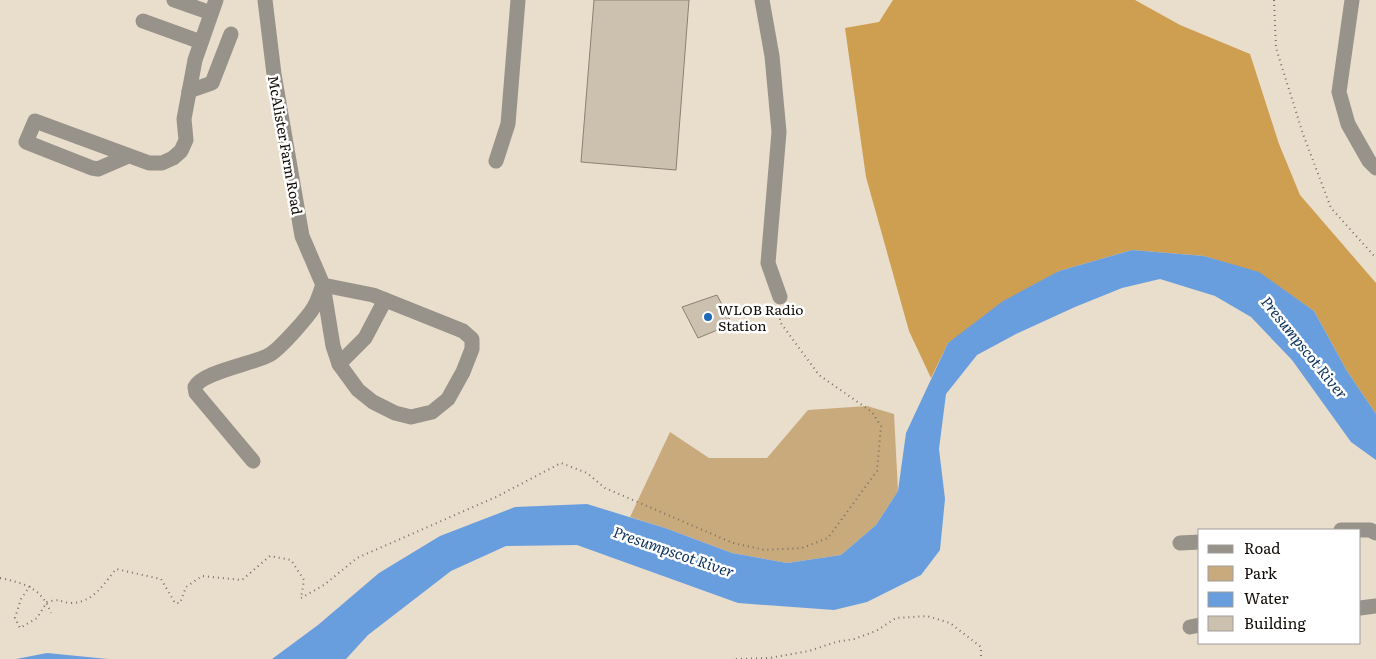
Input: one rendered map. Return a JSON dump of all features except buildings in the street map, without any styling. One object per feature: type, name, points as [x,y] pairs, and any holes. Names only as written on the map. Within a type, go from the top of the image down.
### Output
[{"type":"street","points":[[128,156],[98,169],[26,142],[35,121],[149,163],[162,163],[173,158],[181,150],[186,140],[184,119],[195,60],[213,6],[174,0]]},
{"type":"street","name":"McAlister Farm Road","points":[[265,0],[274,74],[302,236],[323,285],[333,346],[339,364]]},
{"type":"street","points":[[496,161],[508,124],[518,0]]},
{"type":"street","points":[[762,0],[772,56],[779,132],[768,263],[780,297]]},
{"type":"street","points":[[1352,0],[1339,92],[1348,124],[1369,161],[1376,168]]},
{"type":"street","points":[[142,20],[201,42]]},
{"type":"street","points":[[189,91],[212,83],[231,34]]},
{"type":"street","points":[[253,461],[196,393],[195,386],[197,382],[208,377],[270,355],[290,336],[314,307],[323,285],[373,295],[463,331],[472,339],[472,349],[463,372],[448,399],[432,412],[411,417],[395,413],[373,402],[358,390],[339,364],[365,338],[384,300]]},
{"type":"street","points":[[1361,530],[1370,530],[1376,533]]},
{"type":"street","points":[[1180,543],[1198,542]]},
{"type":"street","points":[[1361,608],[1376,606]]},
{"type":"path","points":[[1274,0],[1276,48],[1302,134],[1331,208],[1376,258]]},
{"type":"path","points":[[30,586],[21,599],[15,618],[20,628],[37,618],[47,602],[58,599],[70,603],[92,598],[116,569],[161,579],[175,603],[180,603],[186,587],[202,576],[242,580],[270,556],[291,560],[304,580],[301,598],[324,584],[356,558],[496,496],[560,463],[588,473],[605,488],[733,543],[765,550],[792,549],[802,548],[828,538],[877,471],[882,426],[872,412],[819,375],[780,322],[780,297]]},
{"type":"path","points":[[0,578],[30,586],[47,602],[51,613]]},
{"type":"path","points":[[736,659],[769,658],[809,651],[876,631],[896,618],[927,616],[950,622],[964,633],[981,647],[981,659]]},
{"type":"green space","points":[[867,406],[894,414],[898,491],[876,525],[841,555],[787,563],[732,553],[630,517],[670,432],[709,458],[767,458],[808,410]]},
{"type":"shaded area","points":[[893,0],[1135,0],[1180,25],[1250,54],[1279,144],[1300,195],[1376,283],[1376,414],[1347,371],[1314,311],[1259,273],[1204,256],[1132,250],[1059,271],[948,343],[931,378],[909,331],[866,177],[845,28],[879,22]]},
{"type":"water","name":"Presumpscot River","points":[[1132,250],[1204,256],[1259,272],[1314,311],[1347,371],[1376,414],[1376,460],[1351,442],[1292,360],[1251,317],[1215,296],[1160,279],[1122,288],[1075,307],[1016,334],[977,355],[946,394],[939,449],[945,499],[940,550],[921,575],[867,602],[834,610],[738,603],[577,545],[506,546],[451,571],[368,635],[346,659],[272,659],[318,625],[379,573],[440,536],[515,507],[587,504],[665,528],[732,553],[787,563],[841,555],[876,525],[898,491],[906,433],[948,343],[1003,301],[1059,271]]},
{"type":"water","points":[[47,653],[108,659],[16,659]]},
{"type":"place","name":"WLOB Radio Station","points":[[708,317]]}]
